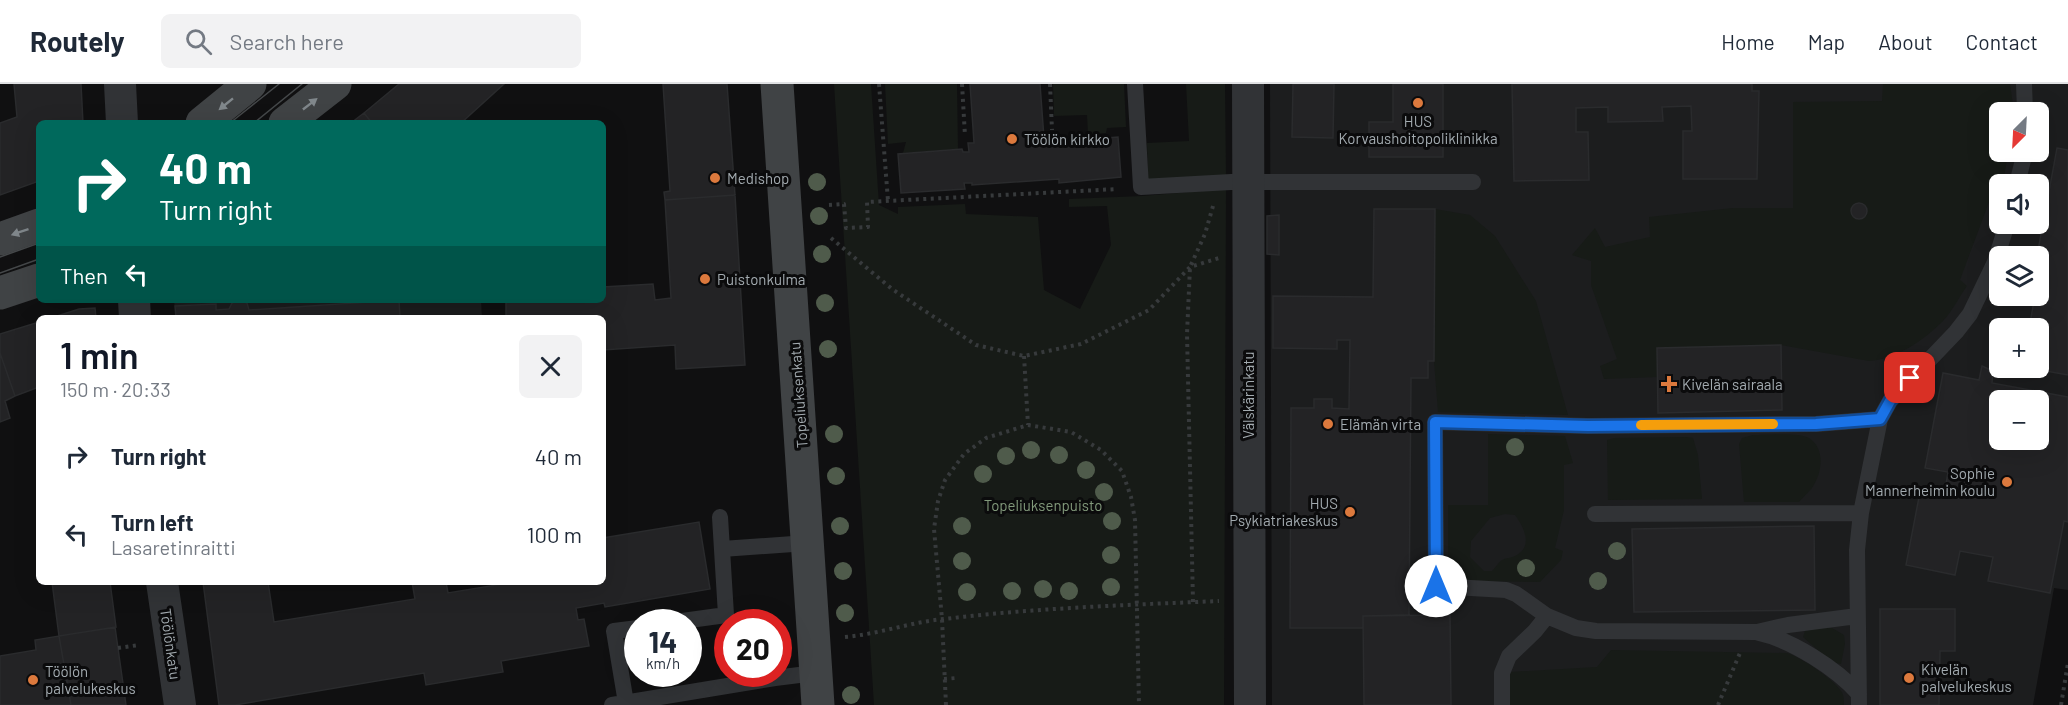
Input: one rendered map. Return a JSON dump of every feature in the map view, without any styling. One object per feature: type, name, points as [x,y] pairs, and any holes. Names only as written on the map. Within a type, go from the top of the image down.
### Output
[{"type":"main road","points":[[206,120],[250,84]]},
{"type":"main road","points":[[289,120],[335,84]]},
{"type":"main road","name":"Topeliuksenkatu","points":[[777,84],[818,705]]},
{"type":"main road","points":[[0,239],[36,226]]},
{"type":"main road","points":[[0,293],[36,281]]},
{"type":"street","points":[[120,84],[122,120]]},
{"type":"street","name":"Välskärinkatu","points":[[1248,84],[1239,182],[1250,705]]},
{"type":"street","name":"Töölönkatu","points":[[162,585],[180,705]]},
{"type":"lane","points":[[1135,84],[1142,188],[1239,182],[1473,182]]},
{"type":"lane","points":[[2024,84],[2025,102]]},
{"type":"lane","points":[[1859,700],[1857,550],[1861,513],[1880,419],[1890,401],[1956,332],[1970,314],[1995,262],[2004,234]]},
{"type":"lane","points":[[1859,700],[1839,676],[1793,645],[1775,636],[1753,632],[1596,631],[1576,628],[1546,616],[1516,594],[1506,590],[1436,586],[1435,422],[1588,426],[1816,424],[1880,419]]},
{"type":"lane","points":[[1595,514],[1861,513]]},
{"type":"lane","points":[[702,618],[726,615],[720,517]]},
{"type":"lane","points":[[722,549],[807,543]]},
{"type":"lane","points":[[1502,705],[1502,673],[1509,656],[1535,631],[1546,616]]},
{"type":"lane","points":[[1753,632],[1857,616]]},
{"type":"lane","points":[[624,630],[614,632],[619,704],[815,673]]},
{"type":"path","points":[[879,84],[888,201]]},
{"type":"path","points":[[962,84],[965,136]]},
{"type":"path","points":[[1050,84],[1052,130]]},
{"type":"path","points":[[831,238],[892,289],[976,345],[1024,356],[1081,344],[1149,310],[1190,267],[1205,234],[1211,208],[1239,182]]},
{"type":"path","points":[[829,205],[844,204],[846,228],[868,227],[867,202],[1142,188]]},
{"type":"path","points":[[1190,267],[1221,258]]},
{"type":"path","points":[[1190,267],[1187,334],[1193,602]]},
{"type":"path","points":[[1024,356],[1028,425]]},
{"type":"path","points":[[946,705],[942,619],[934,529],[938,501],[945,480],[964,454],[986,438],[1028,425],[1071,432],[1101,450],[1122,471],[1135,520],[1139,705]]},
{"type":"path","points":[[861,636],[942,619],[1137,603],[1228,601]]},
{"type":"path","points":[[1718,705],[1753,632]]},
{"type":"path","points":[[118,648],[139,645]]},
{"type":"path","points":[[2061,705],[2068,663]]},
{"type":"path","points":[[944,679],[957,678]]},
{"type":"shaded area","name":"Kivelän sairaala","points":[[1270,84],[2068,84],[2068,590],[2054,588],[2033,705],[1272,705]]},
{"type":"shaded area","points":[[174,303],[481,303],[482,315],[176,315]]},
{"type":"green space","name":"Topeliuksenpuisto","points":[[834,84],[871,84],[879,205],[898,214],[898,207],[965,204],[966,214],[1038,217],[1044,290],[1080,309],[1111,245],[1107,206],[1069,207],[1069,199],[1226,189],[1224,705],[874,705]]},
{"type":"green space","points":[[885,84],[957,84],[958,149],[903,153],[906,142],[888,144]]},
{"type":"green space","points":[[1053,84],[1124,84],[1126,127],[1107,128],[1106,133],[1088,134],[1087,115],[1054,116]]},
{"type":"green space","points":[[1186,84],[1225,84],[1226,178],[1148,183],[1147,143],[1189,141]]},
{"type":"green space","points":[[1883,84],[2010,84],[2013,102],[1989,102],[1989,162],[2006,162],[2005,174],[1989,174],[1989,202],[1960,280],[1967,286],[1943,321],[1927,335],[1900,352],[1890,357],[1869,361],[1781,345],[1657,348],[1657,377],[1604,379],[1600,366],[1617,359],[1591,285],[1591,261],[1572,255],[1595,228],[1605,247],[1650,237],[1649,217],[1733,208],[1793,208],[1793,102],[1882,101]]},
{"type":"green space","points":[[1435,209],[1470,215],[1495,236],[1536,301],[1568,415],[1438,412],[1434,361]]},
{"type":"green space","points":[[1488,434],[1565,436],[1573,463],[1564,465],[1564,510],[1555,548],[1563,551],[1561,560],[1540,582],[1457,581],[1448,570],[1448,505],[1488,505]],"holes":[[[1505,514],[1515,515],[1526,537],[1524,547],[1515,556],[1502,560],[1492,571],[1484,571],[1470,557],[1471,541],[1490,518]]]},
{"type":"green space","points":[[1753,435],[1804,436],[1818,448],[1821,462],[1818,476],[1812,488],[1799,502],[1744,502],[1739,444],[1742,438]]},
{"type":"green space","points":[[1693,438],[1698,455],[1702,499],[1608,500],[1607,440]]},
{"type":"green space","points":[[1832,628],[1844,635],[1845,644],[1841,664],[1831,662],[1803,637],[1805,631]]},
{"type":"green space","points":[[1611,650],[1787,653],[1831,680],[1842,693],[1844,705],[1509,705],[1509,672],[1597,667]]},
{"type":"building","points":[[14,84],[81,84],[83,120],[36,120],[36,182],[0,195],[0,123],[17,117]]},
{"type":"building","points":[[399,84],[504,84],[464,120],[370,120],[364,113]]},
{"type":"building","points":[[663,84],[727,84],[735,195],[665,200],[664,192],[670,191]]},
{"type":"building","name":"Töölön kirkko","points":[[970,84],[1040,84],[1044,138],[1050,138],[1051,146],[1056,146],[1056,142],[1118,137],[1121,177],[1059,183],[1059,179],[972,185],[972,183],[964,183],[965,189],[901,193],[898,154],[962,149],[963,152],[969,152],[968,143],[974,143]]},
{"type":"building","points":[[1293,84],[1334,84],[1333,138],[1292,137]]},
{"type":"building","name":"HUS Korvaushoitopoliklinikka","points":[[1393,84],[1443,84],[1443,157],[1369,157],[1369,122],[1393,122]]},
{"type":"building","points":[[1512,84],[1752,84],[1752,91],[1759,91],[1757,179],[1683,179],[1683,131],[1692,131],[1691,106],[1662,107],[1663,121],[1608,122],[1608,107],[1576,108],[1576,132],[1588,132],[1589,180],[1514,181]]},
{"type":"building","points":[[364,113],[370,120],[355,120]]},
{"type":"building","points":[[2057,148],[2068,150],[2068,375],[2049,372],[2049,318],[2031,318],[2033,306],[2049,306],[2049,246],[2039,246],[2041,234],[2049,234],[2049,191]]},
{"type":"building","name":"Puistonkulma","points":[[735,195],[745,365],[676,369],[675,345],[606,350],[606,315],[506,315],[506,303],[606,303],[606,287],[653,284],[655,300],[671,298],[665,200]]},
{"type":"building","points":[[1859,203],[1865,205],[1867,211],[1865,217],[1859,219],[1853,217],[1851,211],[1853,205]]},
{"type":"building","name":"HUS Psykiatriakeskus","points":[[1374,209],[1435,209],[1434,361],[1428,361],[1428,378],[1411,378],[1409,615],[1363,616],[1363,628],[1290,628],[1291,408],[1314,408],[1314,399],[1332,399],[1332,408],[1349,409],[1350,340],[1337,340],[1337,349],[1273,348],[1273,296],[1373,297]]},
{"type":"building","points":[[1279,215],[1279,255],[1267,254],[1267,216]]},
{"type":"building","points":[[232,303],[247,303],[249,310],[354,303],[399,303],[400,315],[176,315],[175,306],[216,304],[216,310],[229,309]]},
{"type":"building","points":[[95,308],[96,315],[60,315],[79,309]]},
{"type":"building","points":[[36,323],[36,388],[15,396],[0,353],[0,334]]},
{"type":"building","points":[[1781,345],[1782,410],[1658,413],[1657,348]]},
{"type":"building","points":[[0,353],[15,396],[5,401],[10,418],[0,422]]},
{"type":"building","name":"Sophie Mannerheimin koulu","points":[[1982,366],[1989,369],[1989,378],[1992,378],[1992,383],[2030,390],[1989,390],[1989,450],[2049,450],[2049,394],[2068,397],[2068,522],[2064,521],[2050,593],[1988,581],[1993,557],[1960,551],[1955,575],[1906,565],[1920,492],[1944,496],[1948,472],[1925,468],[1943,373],[1979,380]]},
{"type":"building","points":[[699,522],[710,589],[605,607],[604,603],[576,608],[578,620],[584,619],[589,646],[501,661],[503,672],[426,685],[424,673],[235,705],[219,705],[203,585],[268,585],[274,622],[415,599],[413,585],[447,585],[448,593],[496,585],[606,585],[606,538]]},
{"type":"building","points":[[1814,526],[1815,610],[1634,612],[1632,529]]},
{"type":"building","points":[[52,585],[110,585],[116,627],[59,636]]},
{"type":"building","name":"Kivelän palvelukeskus","points":[[1880,609],[1955,609],[1955,651],[1940,651],[1939,705],[1880,705]]},
{"type":"building","points":[[1450,615],[1451,705],[1364,705],[1363,616]]},
{"type":"building","points":[[115,627],[126,705],[71,705],[59,636]]},
{"type":"building","name":"Töölön palvelukeskus","points":[[59,636],[71,705],[0,705],[0,656],[36,650],[35,640]]},
{"type":"tram line","points":[[234,120],[279,84]]},
{"type":"tram line","points":[[258,120],[302,84]]},
{"type":"tram line","points":[[0,257],[36,244]]},
{"type":"tram line","points":[[0,273],[36,260]]},
{"type":"slow traffic","points":[[1641,425],[1773,424]]},
{"type":"place","name":"HUS Korvaushoitopoliklinikka","points":[[1418,103]]},
{"type":"place","name":"Töölön kirkko","points":[[1012,139]]},
{"type":"place","name":"Medishop","points":[[715,178]]},
{"type":"place","name":"Puistonkulma","points":[[705,279]]},
{"type":"place","name":"Kivelän sairaala","points":[[1669,384]]},
{"type":"place","name":"Elämän virta","points":[[1328,424]]},
{"type":"place","name":"Sophie Mannerheimin koulu","points":[[2007,482]]},
{"type":"place","name":"HUS Psykiatriakeskus","points":[[1350,512]]},
{"type":"place","name":"Kivelän palvelukeskus","points":[[1909,678]]},
{"type":"place","name":"Töölön palvelukeskus","points":[[33,680]]},
{"type":"route","points":[[1436,586],[1435,422],[1588,426],[1816,424],[1880,419],[1890,401],[1910,378]]}]
